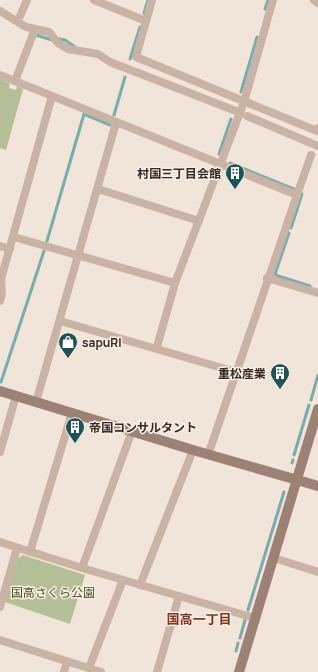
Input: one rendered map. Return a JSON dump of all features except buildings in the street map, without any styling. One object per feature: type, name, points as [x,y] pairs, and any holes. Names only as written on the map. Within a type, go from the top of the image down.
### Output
[{"type":"street","points":[[20,16],[27,0]]},
{"type":"street","points":[[94,0],[146,22]]},
{"type":"street","points":[[152,0],[136,57],[317,131],[318,128]]},
{"type":"street","points":[[157,348],[175,283],[219,164],[244,102],[273,0]]},
{"type":"street","points":[[314,0],[318,3]]},
{"type":"street","points":[[0,11],[26,27],[49,32],[58,43],[68,49],[98,54],[110,62],[236,111]]},
{"type":"street","points":[[15,81],[35,29]]},
{"type":"street","points":[[0,75],[297,195]]},
{"type":"street","points":[[0,300],[2,294],[0,278],[14,237],[52,96]]},
{"type":"street","points":[[247,116],[318,146]]},
{"type":"street","points":[[36,402],[116,123]]},
{"type":"street","points":[[208,455],[267,278],[311,155]]},
{"type":"street","points":[[98,189],[199,221]]},
{"type":"street","points":[[14,237],[175,283]]},
{"type":"street","points":[[0,246],[10,249]]},
{"type":"street","points":[[267,278],[318,293]]},
{"type":"street","points":[[60,321],[236,372]]},
{"type":"street","points":[[0,391],[208,455],[318,486]]},
{"type":"street","points":[[0,452],[16,396]]},
{"type":"street","points":[[30,552],[72,414]]},
{"type":"street","points":[[239,672],[317,415]]},
{"type":"street","points":[[82,568],[132,431]]},
{"type":"street","points":[[140,585],[193,450]]},
{"type":"street","points":[[0,542],[82,568],[255,618]]},
{"type":"street","points":[[0,607],[17,548]]},
{"type":"street","points":[[274,558],[318,572]]},
{"type":"street","points":[[89,668],[123,580]]},
{"type":"street","points":[[157,672],[179,596]]},
{"type":"street","points":[[0,640],[101,672]]},
{"type":"street","points":[[64,672],[67,661]]},
{"type":"green space","points":[[0,79],[10,84],[9,88],[16,90],[17,86],[23,89],[6,150],[0,148]]},
{"type":"green space","name":"国高さくら公園","points":[[23,555],[85,575],[70,624],[5,602],[18,558]]},
{"type":"waterway","points":[[144,13],[148,0]]},
{"type":"waterway","points":[[265,9],[268,0]]},
{"type":"waterway","points":[[130,59],[140,27]]},
{"type":"waterway","points":[[36,35],[52,40]]},
{"type":"waterway","points":[[241,92],[257,37]]},
{"type":"waterway","points":[[59,39],[65,40],[75,47]]},
{"type":"waterway","points":[[114,115],[125,77]]},
{"type":"waterway","points":[[47,241],[84,114],[110,125]]},
{"type":"waterway","points":[[219,154],[231,119]]},
{"type":"waterway","points":[[230,163],[296,190]]},
{"type":"waterway","points":[[291,228],[302,194]]},
{"type":"waterway","points":[[289,233],[275,274],[310,286]]},
{"type":"waterway","points":[[1,382],[44,251]]},
{"type":"waterway","points":[[311,400],[318,375]]},
{"type":"waterway","points":[[294,455],[309,405]]},
{"type":"waterway","points":[[248,610],[284,492]]},
{"type":"waterway","points":[[240,638],[245,620]]},
{"type":"waterway","points":[[236,651],[238,643]]},
{"type":"place","name":"村国三丁目会館","points":[[235,190]]},
{"type":"place","name":"sapuRI","points":[[68,359]]},
{"type":"place","name":"重松産業","points":[[280,390]]},
{"type":"place","name":"帝国コンサルタント","points":[[75,444]]},
{"type":"district","name":"国高一丁目","points":[[199,619]]}]
